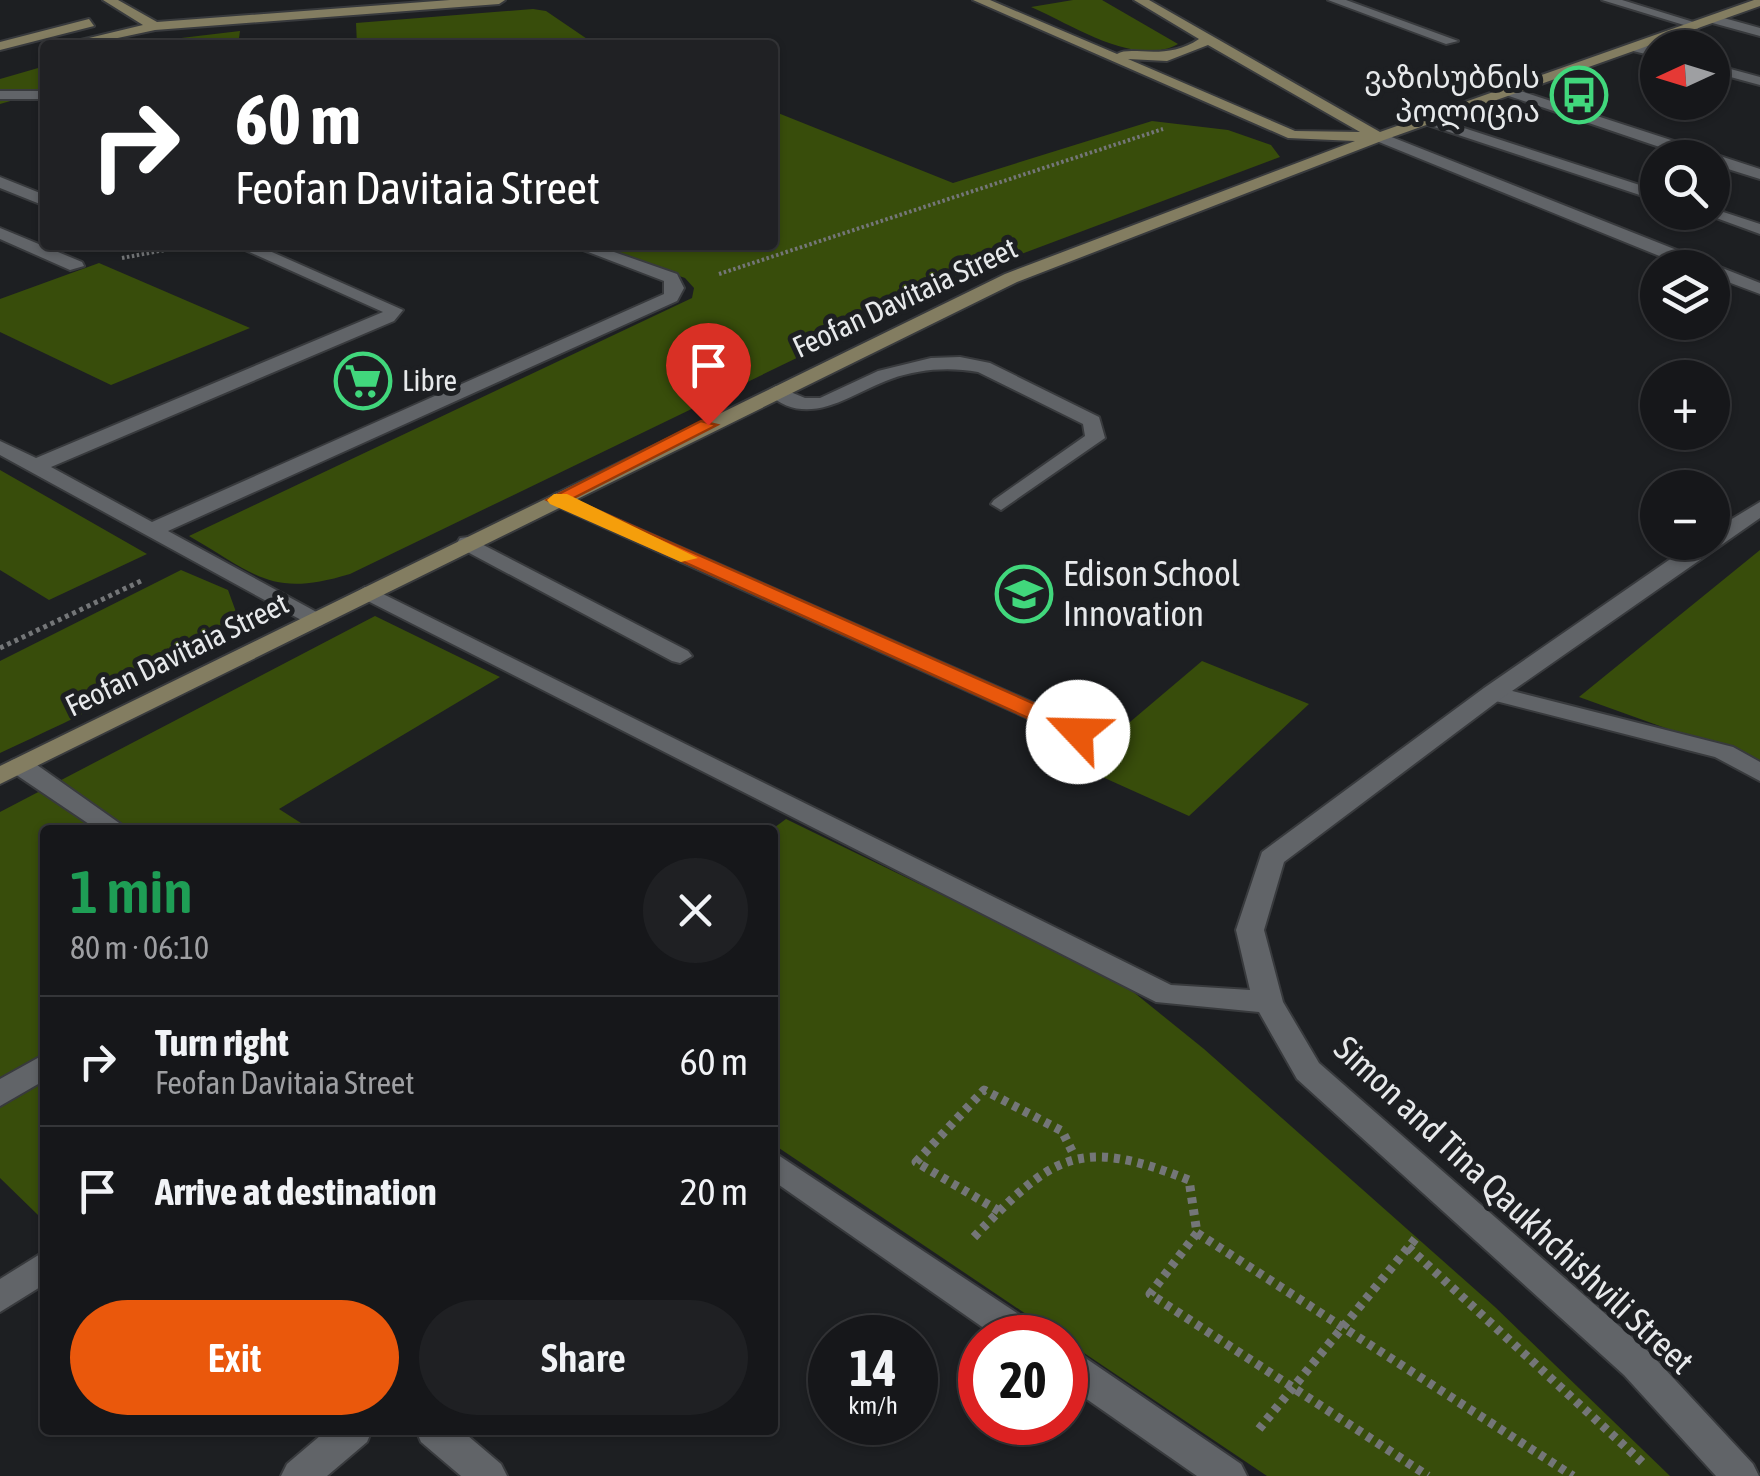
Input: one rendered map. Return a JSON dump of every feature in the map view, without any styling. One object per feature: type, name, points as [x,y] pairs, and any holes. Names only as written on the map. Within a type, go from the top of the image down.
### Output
[{"type":"main road","points":[[109,0],[156,26]]},
{"type":"main road","points":[[0,46],[138,14],[332,0]]},
{"type":"main road","points":[[90,40],[156,26],[499,0]]},
{"type":"main road","points":[[979,0],[1293,135],[1380,137]]},
{"type":"main road","points":[[1140,0],[1380,137]]},
{"type":"main road","name":"Feofan Davitaia Street","points":[[11,771],[1011,278],[1380,137],[1760,2]]},
{"type":"main road","points":[[1079,43],[1137,58],[1174,56],[1192,51],[1206,40]]},
{"type":"street","points":[[1334,0],[1451,41]]},
{"type":"street","points":[[1608,0],[1697,24]]},
{"type":"street","points":[[1713,19],[1760,32]]},
{"type":"street","points":[[1634,47],[1640,48]]},
{"type":"street","points":[[1730,73],[1760,82]]},
{"type":"street","points":[[1508,92],[1655,140]]},
{"type":"street","points":[[0,95],[40,95]]},
{"type":"street","points":[[1427,120],[1640,190]]},
{"type":"street","points":[[1380,137],[1660,250]]},
{"type":"street","points":[[1730,164],[1760,174]]},
{"type":"street","points":[[0,182],[40,199]]},
{"type":"street","points":[[1730,220],[1760,230]]},
{"type":"street","points":[[0,233],[76,266]]},
{"type":"street","points":[[35,466],[388,317],[394,310],[254,250]]},
{"type":"street","points":[[151,530],[662,305],[675,288],[671,278],[592,250]]},
{"type":"street","points":[[1730,278],[1760,290]]},
{"type":"street","points":[[776,392],[802,404],[823,404],[885,376],[931,364],[960,363],[982,368],[1092,421],[1095,438],[1002,504]]},
{"type":"street","points":[[0,447],[314,620]]},
{"type":"street","points":[[557,500],[1078,732]]},
{"type":"street","name":"Simon and Tina Qaukhchishvili Street","points":[[1730,529],[1760,508]]},
{"type":"street","points":[[468,543],[680,656]]},
{"type":"street","name":"Simon and Tina Qaukhchishvili Street","points":[[1685,560],[1493,693],[1272,858],[1250,930],[1268,1002],[1308,1071],[1637,1364],[1740,1476]]},
{"type":"street","points":[[366,594],[1166,995],[1268,1002]]},
{"type":"street","points":[[1493,693],[1724,752],[1760,773]]},
{"type":"street","points":[[11,771],[107,825]]},
{"type":"street","points":[[0,1094],[40,1068]]},
{"type":"street","points":[[778,1168],[993,1315]]},
{"type":"street","points":[[0,1298],[40,1269]]},
{"type":"street","points":[[1088,1380],[1226,1475]]},
{"type":"street","points":[[300,1476],[348,1435]]},
{"type":"street","points":[[440,1435],[488,1476]]},
{"type":"path","points":[[675,288],[1180,123]]},
{"type":"path","points":[[76,266],[164,250]]},
{"type":"path","points":[[0,648],[196,555]]},
{"type":"path","points":[[1000,1211],[916,1162],[984,1090],[1062,1131],[1074,1155]]},
{"type":"path","points":[[937,1276],[1031,1177],[1074,1155],[1128,1157],[1189,1180],[1197,1233],[1150,1294],[1428,1476]]},
{"type":"path","points":[[1226,1475],[1449,1197]]},
{"type":"path","points":[[1197,1233],[1573,1476]]},
{"type":"path","points":[[1408,1247],[1655,1476]]},
{"type":"green space","points":[[1102,0],[1178,44],[1143,51],[1123,47],[1031,7]]},
{"type":"green space","points":[[533,9],[546,11],[589,40],[357,40],[356,23]]},
{"type":"green space","points":[[240,31],[239,40],[164,40]]},
{"type":"green space","points":[[40,67],[40,92],[0,104],[0,79]]},
{"type":"green space","points":[[778,113],[953,183],[1152,121],[1228,130],[1271,145],[1280,157],[981,269],[350,574],[301,584],[265,579],[189,536],[692,298],[694,288],[685,278],[603,250],[778,250]]},
{"type":"green space","points":[[99,263],[250,328],[111,385],[0,332],[0,299]]},
{"type":"green space","points":[[0,470],[147,554],[49,600],[0,570]]},
{"type":"green space","points":[[1760,550],[1760,762],[1579,697]]},
{"type":"green space","points":[[181,570],[228,590],[236,612],[154,675],[0,753],[0,661]]},
{"type":"green space","points":[[375,616],[500,677],[279,809],[304,825],[40,825],[38,1215],[0,1178],[0,812]]},
{"type":"green space","points":[[1202,661],[1309,704],[1189,816],[1078,766]]},
{"type":"green space","points":[[786,819],[1121,982],[1204,1049],[1495,1307],[1670,1476],[1267,1476],[1088,1356],[1088,1315],[1027,1315],[778,1147],[778,825]]},
{"type":"slow traffic","points":[[560,498],[557,500],[688,558]]},
{"type":"place","name":"ვაზისუბნის პოლიცია","points":[[1579,95]]},
{"type":"place","name":"Libre","points":[[363,381]]},
{"type":"place","name":"Edison School Innovation","points":[[1024,594]]},
{"type":"route","points":[[708,425],[557,500],[1078,732]]}]
